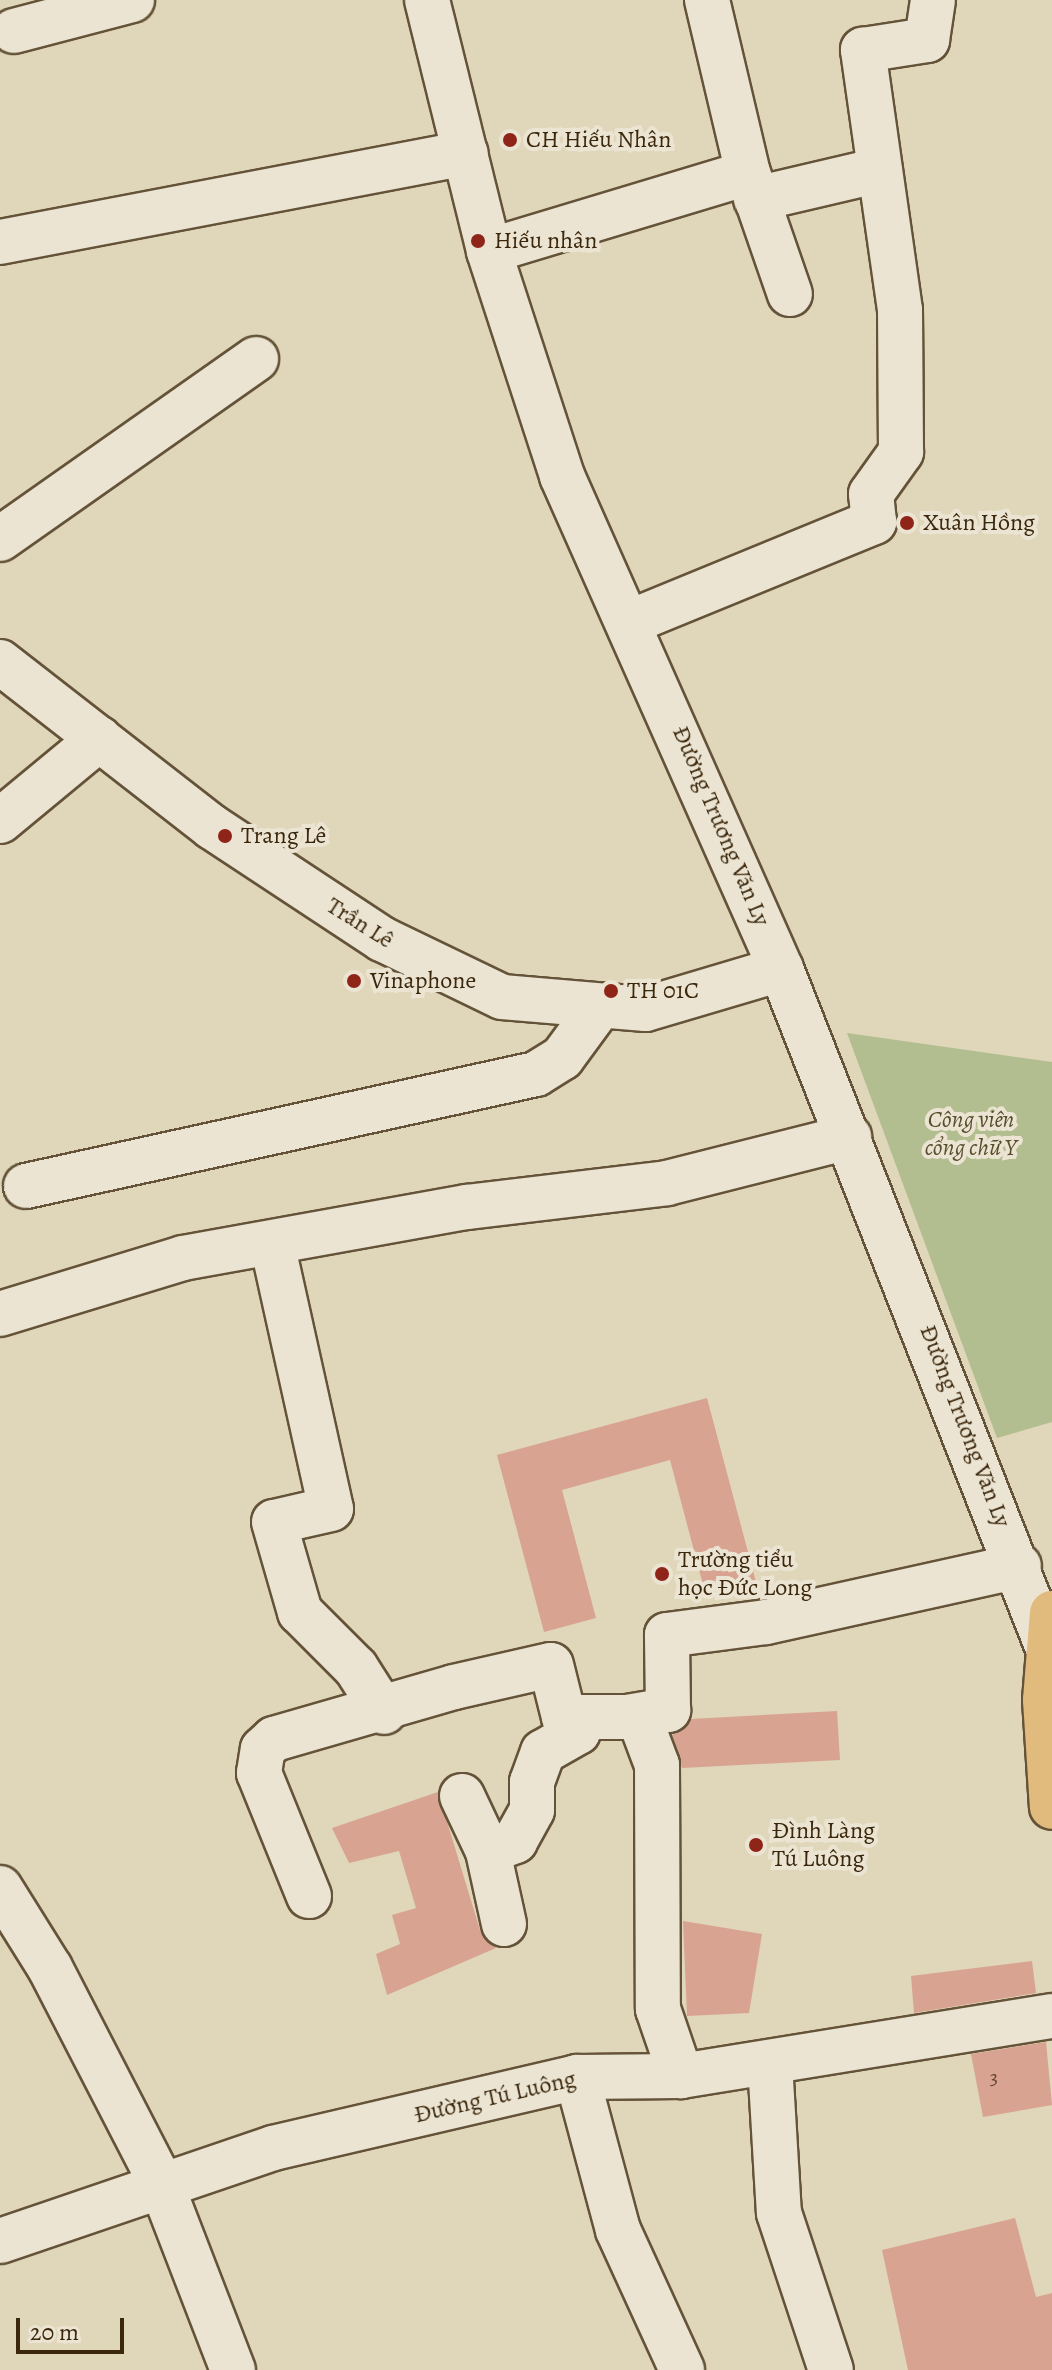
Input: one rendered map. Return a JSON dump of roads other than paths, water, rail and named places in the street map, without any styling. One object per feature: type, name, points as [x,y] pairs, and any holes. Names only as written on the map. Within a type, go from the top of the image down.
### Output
[{"type":"main road","points":[[1049,1628],[1052,1807]]},
{"type":"street","points":[[14,31],[132,0]]},
{"type":"street","name":"Đường Trương Văn Ly","points":[[427,0],[489,251],[562,476],[630,622],[781,969],[1019,1566],[1049,1628]]},
{"type":"street","points":[[707,0],[752,186],[790,294]]},
{"type":"street","points":[[630,622],[874,522],[871,494],[901,452],[900,310],[863,50],[927,40],[933,0]]},
{"type":"street","points":[[0,242],[466,153]]},
{"type":"street","points":[[489,251],[752,186],[880,170]]},
{"type":"street","points":[[0,539],[256,359]]},
{"type":"street","name":"Trần Lê","points":[[0,662],[212,827],[382,939],[502,997],[598,1009],[646,1009],[781,969]]},
{"type":"street","points":[[0,821],[99,739]]},
{"type":"street","points":[[26,1186],[536,1074],[562,1058],[598,1009]]},
{"type":"street","points":[[0,1314],[183,1258],[467,1207],[667,1183],[849,1137]]},
{"type":"street","points":[[272,1243],[331,1509],[274,1522],[300,1612],[356,1668],[384,1712]]},
{"type":"street","points":[[627,1717],[668,1710],[667,1635],[766,1622],[1019,1566]]},
{"type":"street","points":[[309,1896],[259,1773],[263,1749],[274,1739],[551,1665],[564,1717],[639,1717],[657,1765],[654,1929],[658,2009],[681,2076]]},
{"type":"street","points":[[488,1851],[515,1841],[532,1810],[532,1782],[543,1752],[578,1732],[573,1717]]},
{"type":"street","points":[[462,1796],[488,1851],[504,1924]]},
{"type":"street","points":[[0,1888],[50,1968],[160,2181],[233,2370]]},
{"type":"street","name":"Đường Tú Luông","points":[[0,2241],[160,2181],[577,2077],[681,2076],[1052,2016]]},
{"type":"street","points":[[770,2063],[779,2213],[831,2370]]},
{"type":"street","points":[[577,2077],[618,2230],[682,2370]]},
{"type":"place","name":"CH Hiếu Nhân","points":[[510,140]]},
{"type":"place","name":"Hiếu nhân","points":[[478,241]]},
{"type":"place","name":"Xuân Hồng","points":[[907,523]]},
{"type":"place","name":"Trang Lê","points":[[225,836]]},
{"type":"place","name":"Vinaphone","points":[[354,981]]},
{"type":"place","name":"TH 01C","points":[[611,991]]},
{"type":"place","name":"Trường tiểu học Đức Long","points":[[662,1574]]},
{"type":"place","name":"Đình Làng Tú Luông","points":[[756,1845]]},
{"type":"park label","name":"Công viên cổng chữ Y","points":[[971,1134]]}]
